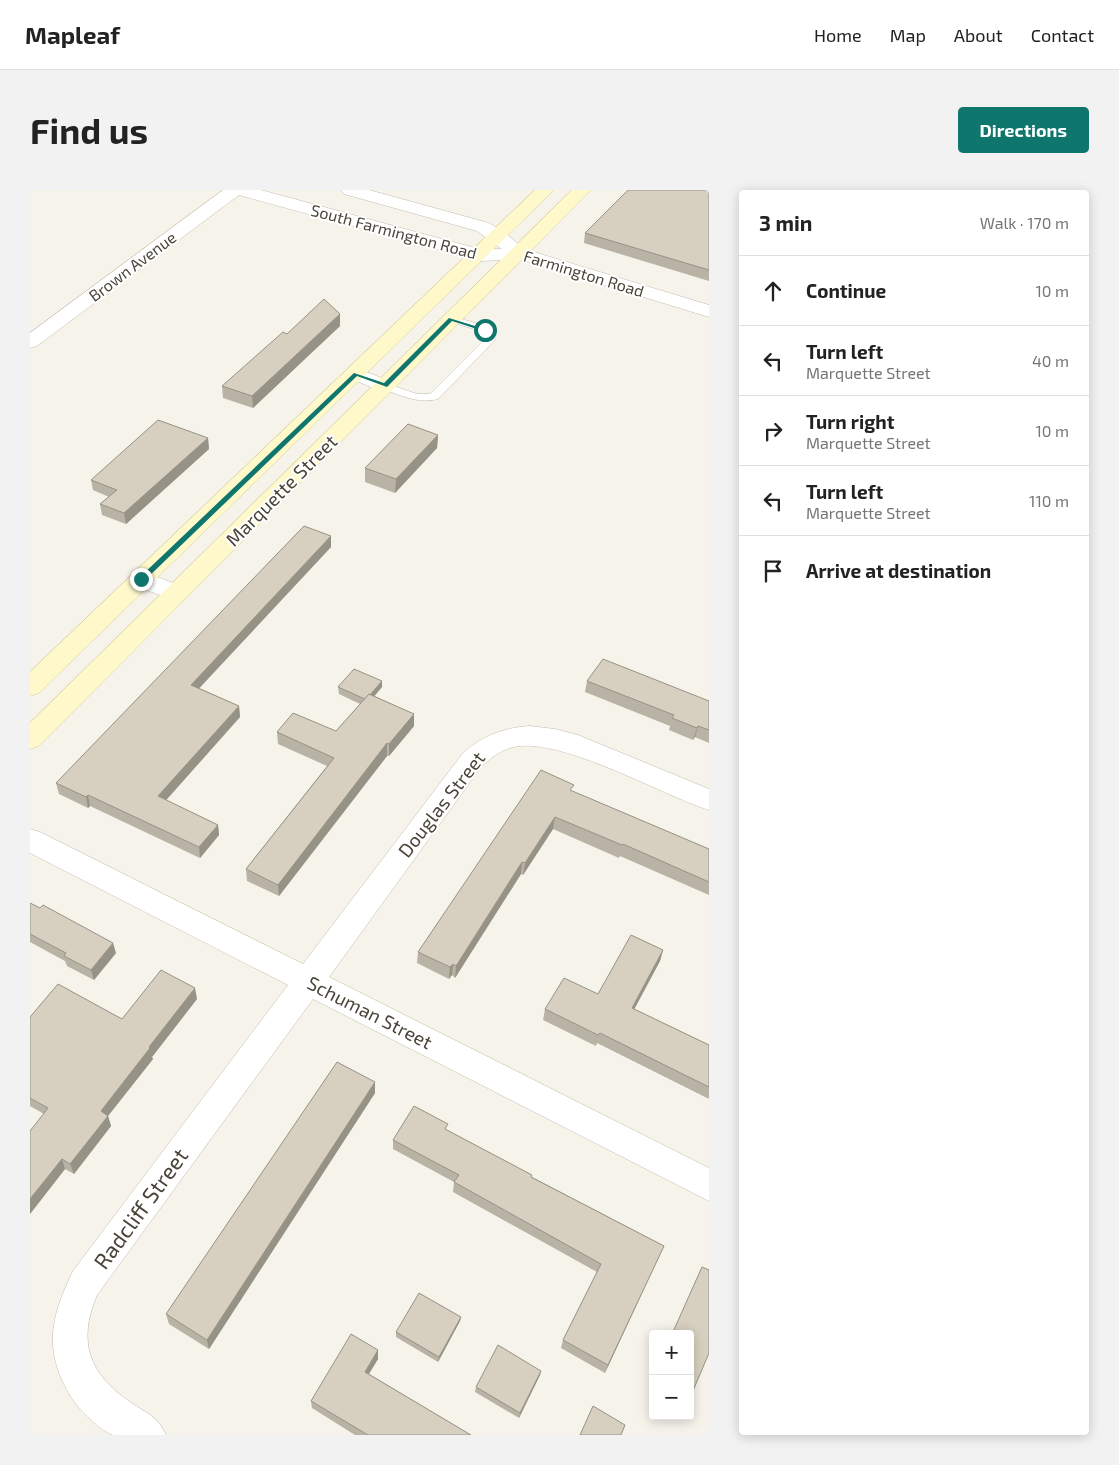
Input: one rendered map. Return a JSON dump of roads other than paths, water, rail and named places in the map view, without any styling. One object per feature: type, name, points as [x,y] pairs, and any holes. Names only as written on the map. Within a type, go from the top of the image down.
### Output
[{"type":"street","name":"Brown Avenue","points":[[30,342],[234,190]]},
{"type":"street","name":"South Farmington Road","points":[[242,190],[479,255],[518,254]]},
{"type":"street","name":"Farmington Road","points":[[350,190],[483,227],[498,236],[518,254],[709,311]]},
{"type":"street","name":"Marquette Street","points":[[30,687],[545,190]]},
{"type":"street","name":"Marquette Street","points":[[30,739],[582,190]]},
{"type":"street","points":[[356,374],[385,386]]},
{"type":"street","points":[[141,579],[176,593]]},
{"type":"street","name":"Douglas Street","points":[[308,981],[472,760],[483,748],[495,741],[513,737],[533,736],[561,740],[709,800]]},
{"type":"street","name":"Schuman Street","points":[[30,840],[709,1185]]},
{"type":"street","name":"Radcliff Street","points":[[147,1435],[104,1406],[88,1391],[76,1372],[70,1350],[69,1327],[74,1304],[84,1283],[308,981]]},
{"type":"lane","points":[[385,386],[420,398],[434,397],[490,340],[490,334],[485,330],[452,319]]}]
